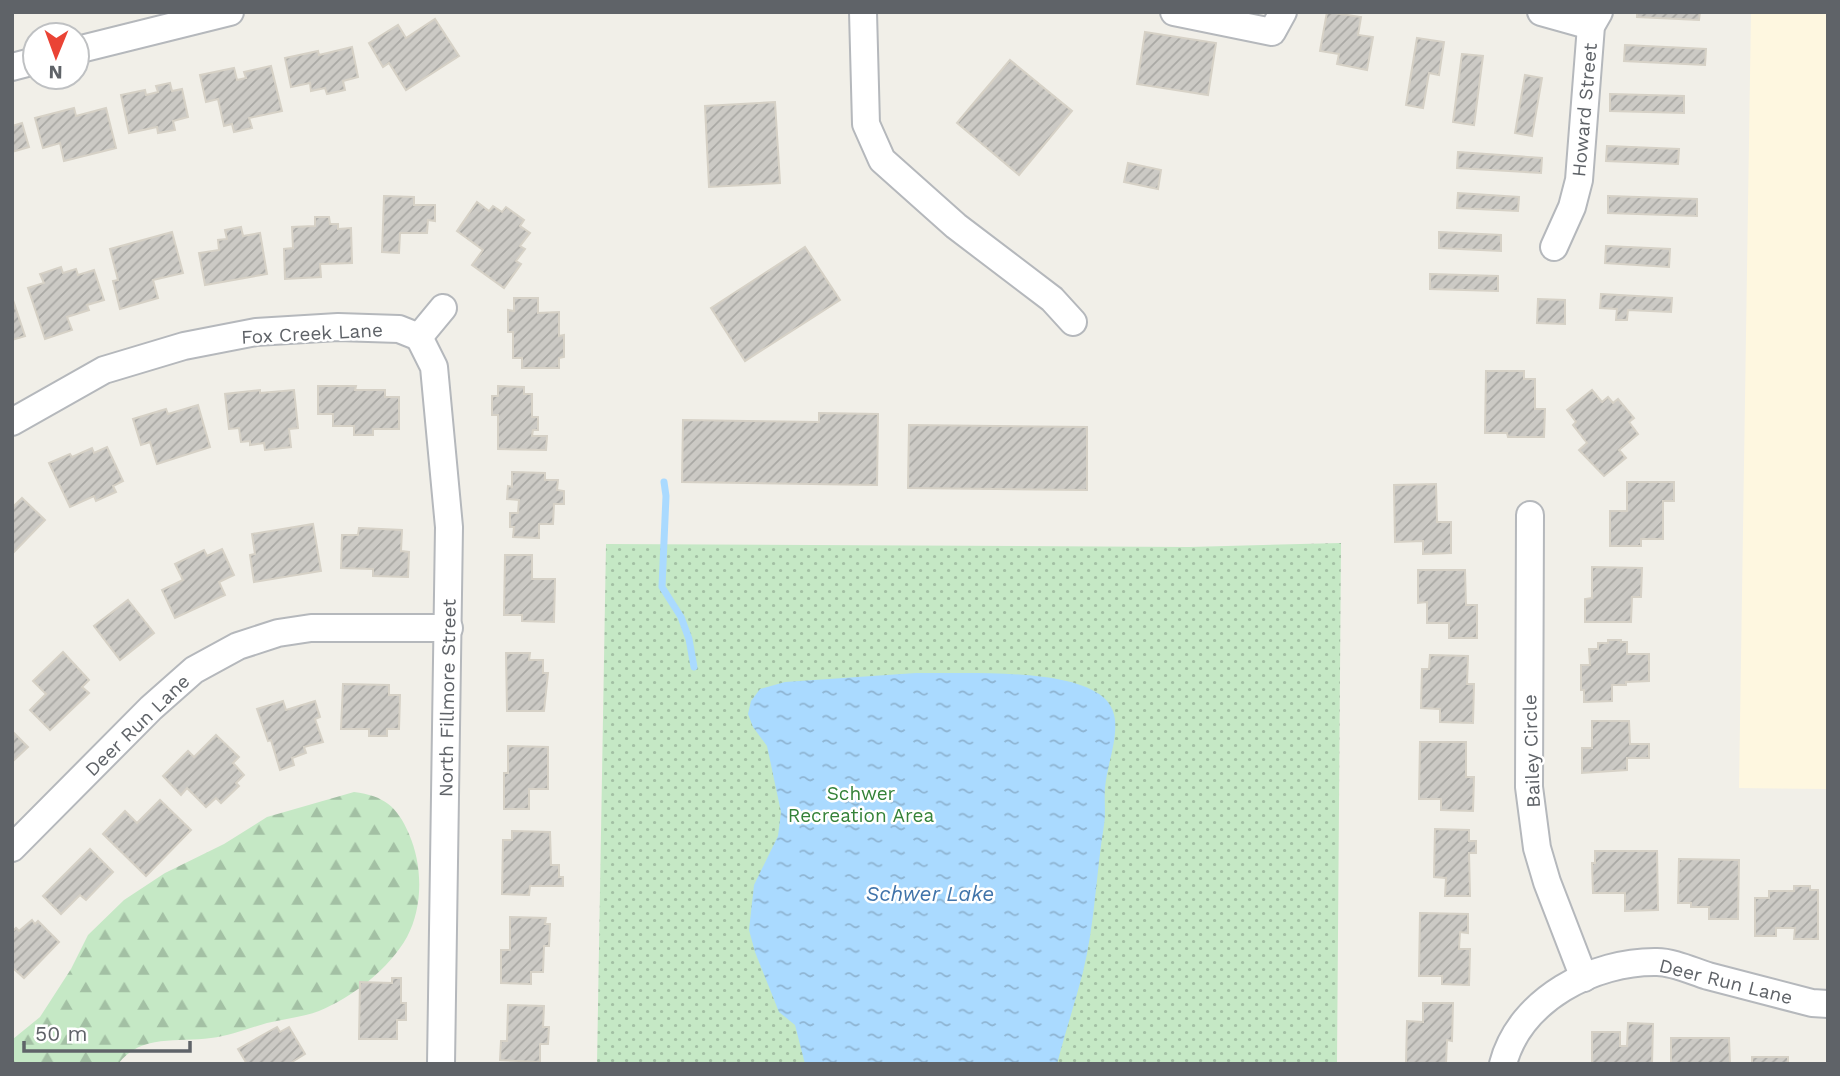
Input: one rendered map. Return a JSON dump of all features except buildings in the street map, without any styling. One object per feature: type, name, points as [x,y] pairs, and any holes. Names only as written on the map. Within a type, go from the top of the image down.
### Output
[{"type":"street","points":[[91,47],[230,12]]},
{"type":"street","points":[[863,12],[866,124],[882,160],[956,226],[1052,299],[1073,322]]},
{"type":"street","points":[[1174,12],[1272,32],[1283,12]]},
{"type":"street","points":[[1541,12],[1595,19]]},
{"type":"street","name":"Howard Street","points":[[1555,247],[1572,207],[1579,180],[1595,19]]},
{"type":"street","points":[[419,337],[443,308]]},
{"type":"street","name":"Fox Creek Lane","points":[[12,422],[104,370],[184,346],[256,332],[338,327],[399,328],[419,337]]},
{"type":"street","name":"North Fillmore Street","points":[[419,337],[434,367],[449,527],[441,1064]]},
{"type":"street","name":"Bailey Circle","points":[[1530,515],[1529,787],[1537,848],[1584,978]]},
{"type":"street","name":"Deer Run Lane","points":[[12,848],[152,708],[194,670],[238,646],[278,633],[311,628],[449,628]]},
{"type":"street","name":"Deer Run Lane","points":[[1503,1064],[1523,1021],[1554,993],[1619,964],[1660,962],[1812,1003],[1828,1003]]},
{"type":"shaded area","points":[[1751,12],[1828,12],[1828,789],[1739,788]]},
{"type":"green space","name":"Schwer Recreation Area","points":[[1341,543],[1337,1064],[597,1064],[606,544],[1189,547]]},
{"type":"green space","points":[[354,792],[374,796],[388,804],[400,816],[414,846],[419,873],[416,913],[407,937],[390,960],[369,981],[345,998],[313,1013],[218,1037],[149,1043],[127,1054],[118,1064],[12,1064],[13,1039],[40,1017],[71,969],[88,935],[124,900],[165,873],[224,844],[267,817]]},
{"type":"water","name":"Schwer Lake","points":[[916,673],[1041,676],[1087,687],[1103,697],[1113,710],[1115,737],[1105,788],[1105,820],[1090,936],[1083,972],[1057,1064],[805,1064],[795,1025],[779,1012],[755,952],[749,930],[754,885],[778,836],[781,812],[767,746],[753,727],[748,714],[751,701],[760,689],[785,682]]},
{"type":"waterway","points":[[664,482],[666,496],[662,587],[681,617],[689,639],[694,667]]}]
